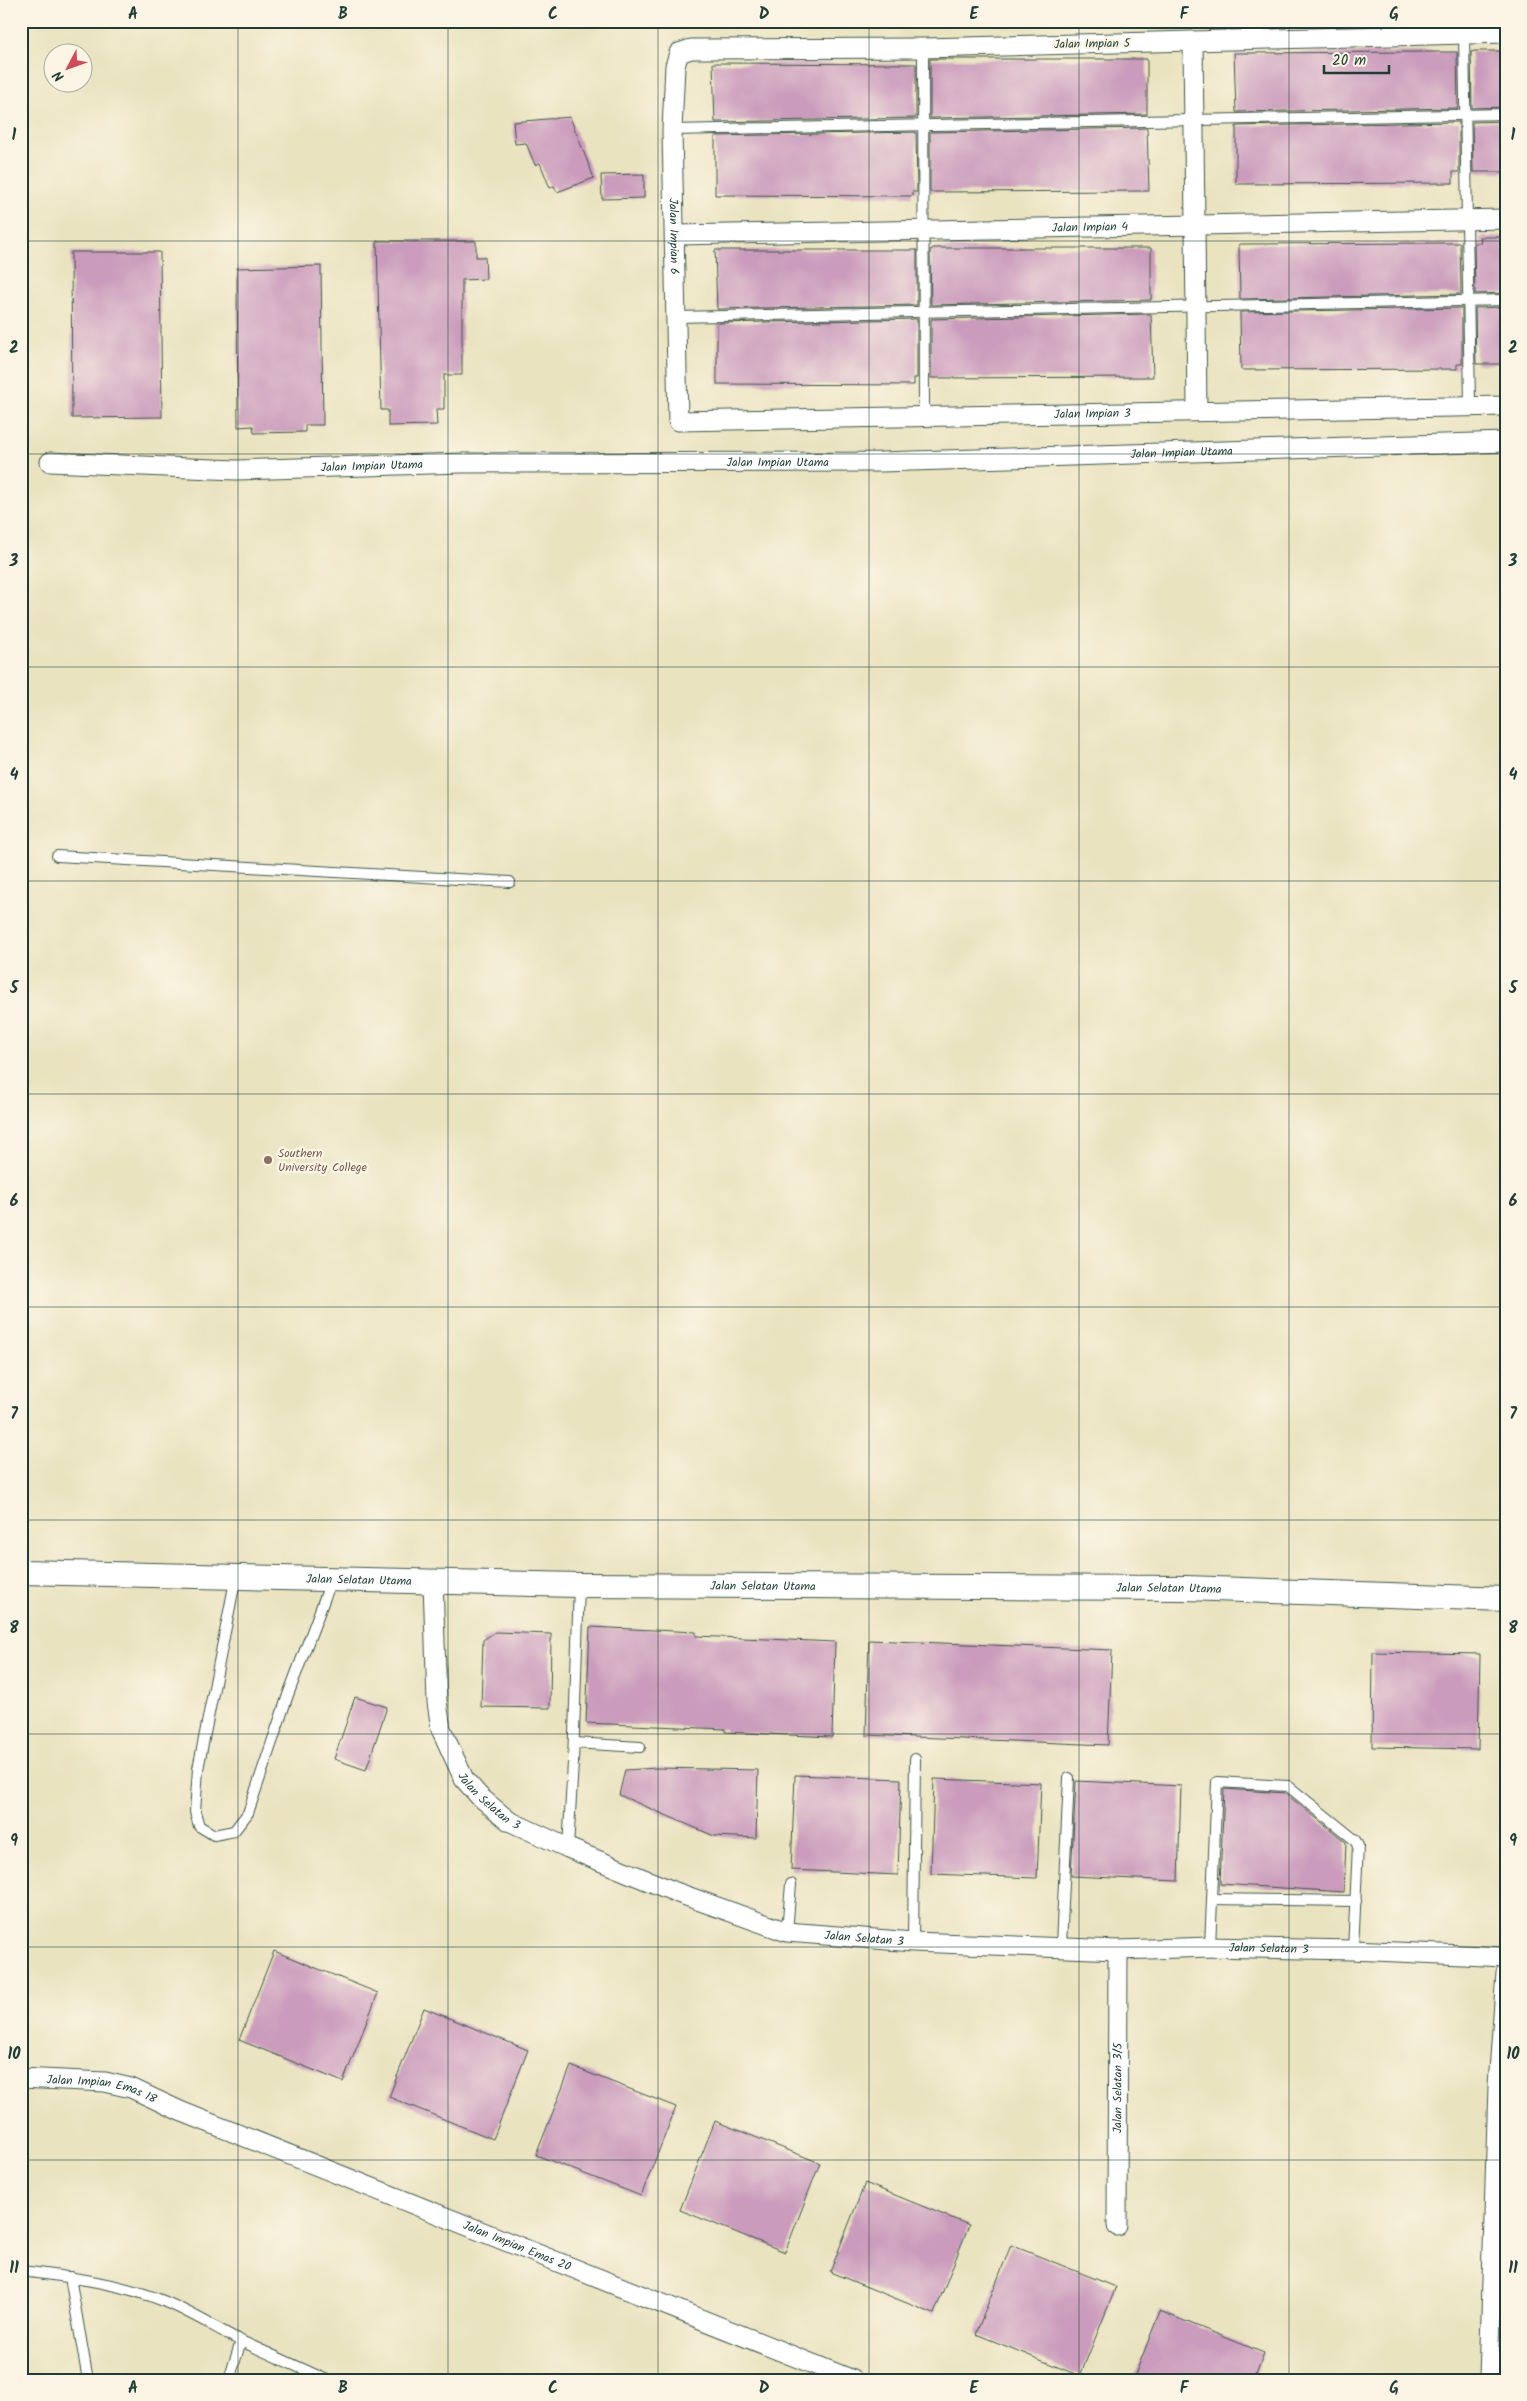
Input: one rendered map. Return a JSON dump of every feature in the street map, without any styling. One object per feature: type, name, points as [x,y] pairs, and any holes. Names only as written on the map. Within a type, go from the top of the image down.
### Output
[{"type":"street","name":"Jalan Impian 5","points":[[679,53],[691,49],[924,48],[1506,33]]},
{"type":"street","points":[[1193,41],[1197,411]]},
{"type":"street","name":"Jalan Impian 6","points":[[678,421],[672,130],[675,66],[679,53]]},
{"type":"street","name":"Jalan Impian 4","points":[[675,235],[1506,219]]},
{"type":"street","name":"Jalan Impian 3","points":[[678,421],[1506,406]]},
{"type":"street","name":"Jalan Impian Utama","points":[[50,462],[227,470],[461,463],[881,462],[1506,442]]},
{"type":"street","name":"Jalan Selatan Utama","points":[[21,1572],[333,1578],[433,1582],[1186,1588],[1506,1599]]},
{"type":"street","name":"Jalan Selatan 3","points":[[433,1582],[437,1702],[441,1729],[464,1779],[479,1796],[509,1821],[568,1848],[678,1893],[787,1932],[913,1942],[1061,1946],[1118,1950],[1210,1947],[1353,1950],[1506,1957]]},
{"type":"street","name":"Jalan Selatan 3/5","points":[[1117,2226],[1118,1950]]},
{"type":"street","points":[[1489,2380],[1498,2096],[1504,2034],[1506,1973]]},
{"type":"street","name":"Jalan Impian Emas 18","points":[[21,2078],[105,2082],[131,2088],[180,2111]]},
{"type":"street","name":"Jalan Impian Emas 20","points":[[180,2111],[853,2380]]},
{"type":"lane","points":[[1464,34],[1470,406]]},
{"type":"lane","points":[[924,48],[924,417]]},
{"type":"lane","points":[[672,130],[1506,114]]},
{"type":"lane","points":[[675,317],[1506,300]]},
{"type":"lane","points":[[57,856],[510,882]]},
{"type":"lane","points":[[236,1576],[198,1769],[195,1812],[200,1826],[214,1835],[234,1832],[248,1813],[288,1695],[333,1578]]},
{"type":"lane","points":[[568,1848],[574,1743],[579,1584]]},
{"type":"lane","points":[[574,1743],[640,1746]]},
{"type":"lane","points":[[913,1942],[915,1759]]},
{"type":"lane","points":[[1061,1946],[1068,1778]]},
{"type":"lane","points":[[1210,1947],[1217,1782],[1288,1786],[1355,1840],[1358,1846],[1353,1950]]},
{"type":"lane","points":[[787,1932],[791,1884]]},
{"type":"lane","points":[[1212,1899],[1356,1901]]},
{"type":"lane","points":[[21,2271],[70,2277],[113,2286],[165,2302],[241,2341],[327,2380]]},
{"type":"lane","points":[[70,2277],[88,2380]]},
{"type":"lane","points":[[229,2380],[241,2341]]},
{"type":"building","points":[[1506,51],[1506,107],[1472,108],[1471,52]]},
{"type":"building","points":[[1457,52],[1458,108],[1236,112],[1234,53]]},
{"type":"building","points":[[930,59],[1147,59],[1147,114],[930,118]]},
{"type":"building","points":[[713,63],[916,64],[916,118],[715,122]]},
{"type":"building","points":[[570,117],[594,178],[557,192],[554,186],[550,188],[540,163],[535,165],[526,143],[515,144],[513,122]]},
{"type":"building","points":[[1506,121],[1506,172],[1473,172],[1472,122]]},
{"type":"building","points":[[1459,122],[1459,172],[1453,172],[1453,183],[1236,184],[1236,126]]},
{"type":"building","points":[[1147,128],[1149,191],[930,192],[930,132]]},
{"type":"building","points":[[916,132],[917,192],[912,192],[912,196],[715,195],[715,136]]},
{"type":"building","points":[[644,174],[644,198],[602,199],[601,175]]},
{"type":"building","points":[[1480,237],[1506,237],[1506,293],[1475,294],[1474,243],[1481,243]]},
{"type":"building","points":[[377,241],[476,241],[476,257],[485,257],[486,279],[462,280],[462,375],[444,375],[444,409],[436,409],[437,425],[388,426],[388,410],[381,410]]},
{"type":"building","points":[[1460,243],[1461,294],[1240,299],[1239,244]]},
{"type":"building","points":[[934,248],[1151,248],[1151,300],[931,305],[930,250]]},
{"type":"building","points":[[715,250],[917,250],[917,305],[717,309]]},
{"type":"building","points":[[71,252],[160,252],[162,417],[72,418]]},
{"type":"building","points":[[321,266],[323,425],[305,425],[305,432],[254,433],[253,426],[238,427],[237,268]]},
{"type":"building","points":[[1506,307],[1506,364],[1476,364],[1475,308]]},
{"type":"building","points":[[1462,308],[1462,364],[1457,364],[1457,369],[1241,370],[1240,312]]},
{"type":"building","points":[[1151,314],[1153,377],[931,378],[931,319]]},
{"type":"building","points":[[917,319],[917,378],[914,378],[914,385],[717,384],[717,323]]},
{"type":"building","points":[[590,1627],[696,1632],[696,1636],[835,1642],[832,1737],[725,1732],[725,1729],[586,1723]]},
{"type":"building","points":[[495,1632],[551,1634],[550,1708],[481,1707],[483,1640]]},
{"type":"building","points":[[869,1640],[1112,1650],[1108,1745],[866,1735]]},
{"type":"building","points":[[1373,1652],[1480,1654],[1478,1749],[1372,1747]]},
{"type":"building","points":[[355,1697],[387,1707],[366,1770],[334,1759]]},
{"type":"building","points":[[657,1768],[758,1770],[756,1838],[714,1836],[619,1795],[625,1770]]},
{"type":"building","points":[[795,1775],[901,1779],[898,1875],[791,1870]]},
{"type":"building","points":[[934,1779],[1041,1783],[1037,1878],[931,1874]]},
{"type":"building","points":[[1076,1781],[1181,1786],[1178,1881],[1071,1876]]},
{"type":"building","points":[[1224,1789],[1285,1793],[1346,1842],[1344,1892],[1220,1884]]},
{"type":"building","points":[[274,1951],[378,1993],[343,2082],[239,2040]]},
{"type":"building","points":[[424,2008],[528,2050],[493,2139],[389,2097]]},
{"type":"building","points":[[571,2066],[676,2107],[641,2196],[536,2155]]},
{"type":"building","points":[[715,2121],[820,2163],[785,2252],[680,2210]]},
{"type":"building","points":[[865,2183],[969,2225],[934,2314],[830,2272]]},
{"type":"building","points":[[1011,2245],[1116,2287],[1080,2376],[976,2334]]},
{"type":"building","points":[[1160,2311],[1264,2353],[1254,2380],[1133,2380]]},
{"type":"place","name":"Southern University College","points":[[268,1160]]}]
